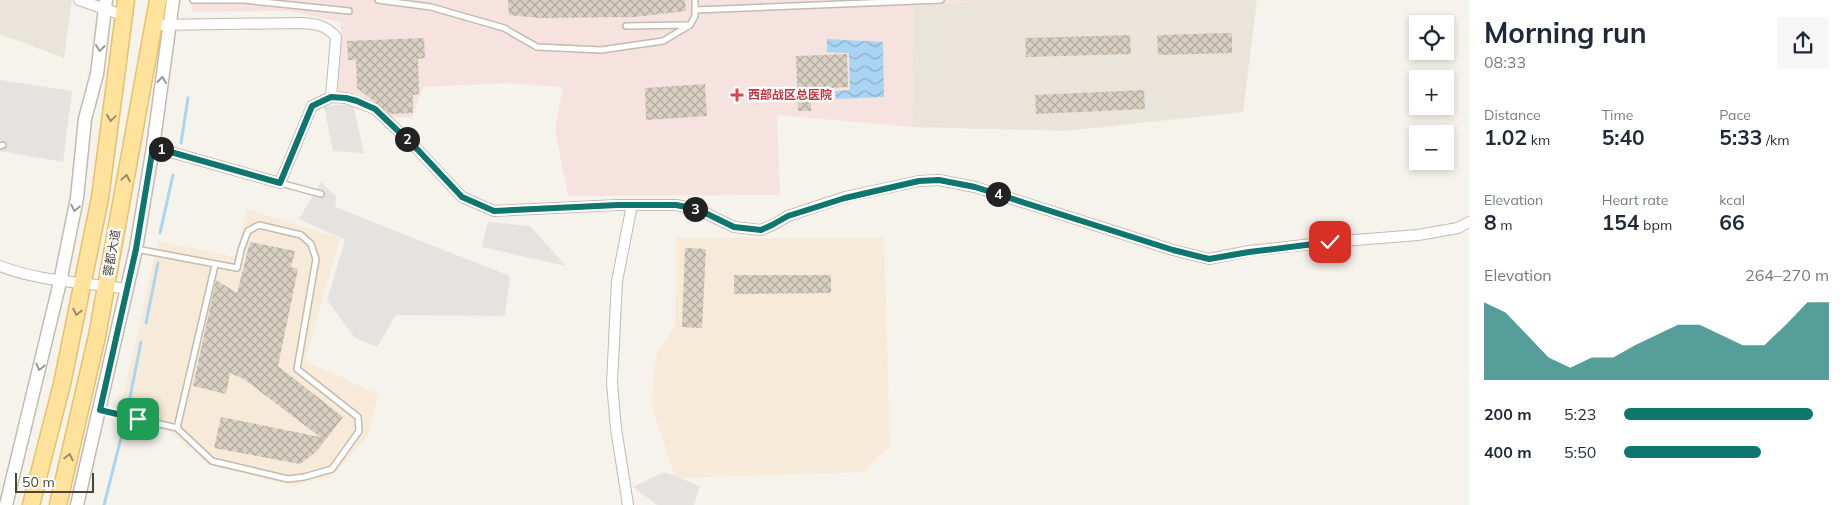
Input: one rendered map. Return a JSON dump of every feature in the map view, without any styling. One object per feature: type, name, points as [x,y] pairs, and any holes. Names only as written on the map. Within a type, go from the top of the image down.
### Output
[{"type":"main road","name":"蓉都大道","points":[[58,505],[97,336],[161,25],[158,0]]},
{"type":"main road","name":"蓉都大道","points":[[31,505],[62,384],[100,198],[126,8]]},
{"type":"street","points":[[79,0],[126,8]]},
{"type":"street","points":[[77,505],[136,249],[153,147],[161,25],[173,0]]},
{"type":"street","points":[[6,505],[60,282],[77,198],[85,119],[97,74],[105,5]]},
{"type":"street","points":[[161,25],[301,23],[320,25],[331,30],[336,37],[331,97]]},
{"type":"street","points":[[153,147],[280,183],[312,106],[331,97],[351,99],[375,109],[418,150],[462,197],[494,211],[676,205],[697,209],[734,227],[761,230],[788,216],[845,198],[919,181],[939,180],[975,187],[1173,250],[1209,259],[1321,243],[1418,235],[1458,228],[1469,222]]},
{"type":"street","points":[[628,505],[616,428],[612,383],[617,281],[632,205]]},
{"type":"street","points":[[0,266],[60,282],[83,282],[127,289]]},
{"type":"lane","points":[[193,0],[244,0],[349,11]]},
{"type":"lane","points":[[378,0],[431,7],[504,28],[537,47],[601,50],[663,41],[690,25],[695,16],[695,0]]},
{"type":"lane","points":[[695,10],[822,3],[941,0]]},
{"type":"lane","points":[[626,26],[690,25]]},
{"type":"lane","points":[[280,183],[321,194]]},
{"type":"lane","points":[[100,410],[177,428],[212,461],[288,479],[304,477],[332,469],[359,431],[358,417],[297,369],[316,259],[311,244],[301,235],[259,225],[248,230],[237,268],[136,249]]},
{"type":"lane","points":[[177,428],[215,265]]},
{"type":"shaded area","points":[[0,0],[72,0],[64,58],[0,34]]},
{"type":"shaded area","name":"西部战区总医院","points":[[192,0],[971,0],[971,2],[914,6],[912,127],[777,115],[780,195],[568,196],[555,129],[563,87],[505,83],[423,87],[412,118],[391,117],[364,99],[338,92],[341,22],[289,11],[191,12]]},
{"type":"shaded area","points":[[971,0],[1257,0],[1243,112],[1065,131],[912,127],[914,6],[971,2]]},
{"type":"shaded area","points":[[0,80],[72,91],[63,162],[0,151]]},
{"type":"shaded area","points":[[353,104],[364,153],[333,151],[324,106]]},
{"type":"shaded area","points":[[321,182],[337,198],[335,207],[510,276],[505,316],[396,315],[377,347],[355,338],[327,300],[345,240],[299,219]]},
{"type":"shaded area","points":[[246,209],[340,238],[305,361],[378,394],[368,436],[332,476],[293,486],[209,465],[170,431],[118,421],[158,241],[236,257]]},
{"type":"shaded area","points":[[488,222],[530,226],[566,266],[482,247]]},
{"type":"shaded area","points":[[676,238],[884,238],[890,446],[863,472],[675,478],[651,403],[656,355],[675,326]]},
{"type":"shaded area","points":[[664,472],[700,486],[694,505],[657,505],[633,487]]},
{"type":"water","points":[[827,39],[883,42],[884,97],[836,99],[835,91],[850,90],[849,53],[827,52]]},
{"type":"building","points":[[508,0],[685,0],[686,11],[634,17],[540,18],[509,15]]},
{"type":"building","points":[[1232,33],[1232,53],[1158,55],[1157,35]]},
{"type":"building","points":[[1130,35],[1131,54],[1026,57],[1025,38]]},
{"type":"building","points":[[424,38],[425,58],[418,59],[419,94],[413,95],[413,113],[390,114],[357,88],[356,60],[348,60],[347,41]]},
{"type":"building","points":[[847,54],[848,87],[831,88],[832,100],[811,100],[811,111],[798,111],[796,56]]},
{"type":"building","points":[[705,84],[707,116],[646,120],[645,88]]},
{"type":"building","points":[[1144,90],[1145,109],[1036,114],[1035,95]]},
{"type":"building","points":[[250,242],[295,251],[291,267],[298,269],[278,366],[343,417],[316,452],[300,464],[214,448],[221,417],[320,437],[244,379],[230,373],[226,394],[193,386],[216,280],[237,293]]},
{"type":"building","points":[[685,248],[706,249],[702,328],[682,327]]},
{"type":"building","points":[[734,275],[831,275],[831,293],[734,294]]},
{"type":"waterway","points":[[181,143],[188,98]]},
{"type":"waterway","points":[[160,233],[173,175]]},
{"type":"waterway","points":[[146,323],[158,263]]},
{"type":"waterway","points":[[128,407],[141,342]]},
{"type":"waterway","points":[[104,505],[124,426]]},
{"type":"place","name":"西部战区总医院","points":[[737,95]]},
{"type":"route","points":[[138,419],[100,410],[136,249],[153,147],[280,183],[312,106],[331,97],[346,98],[375,109],[418,150],[462,197],[494,211],[618,205],[676,205],[697,209],[734,227],[761,230],[788,216],[845,198],[919,181],[939,180],[975,187],[1173,250],[1209,259],[1330,242]]}]
